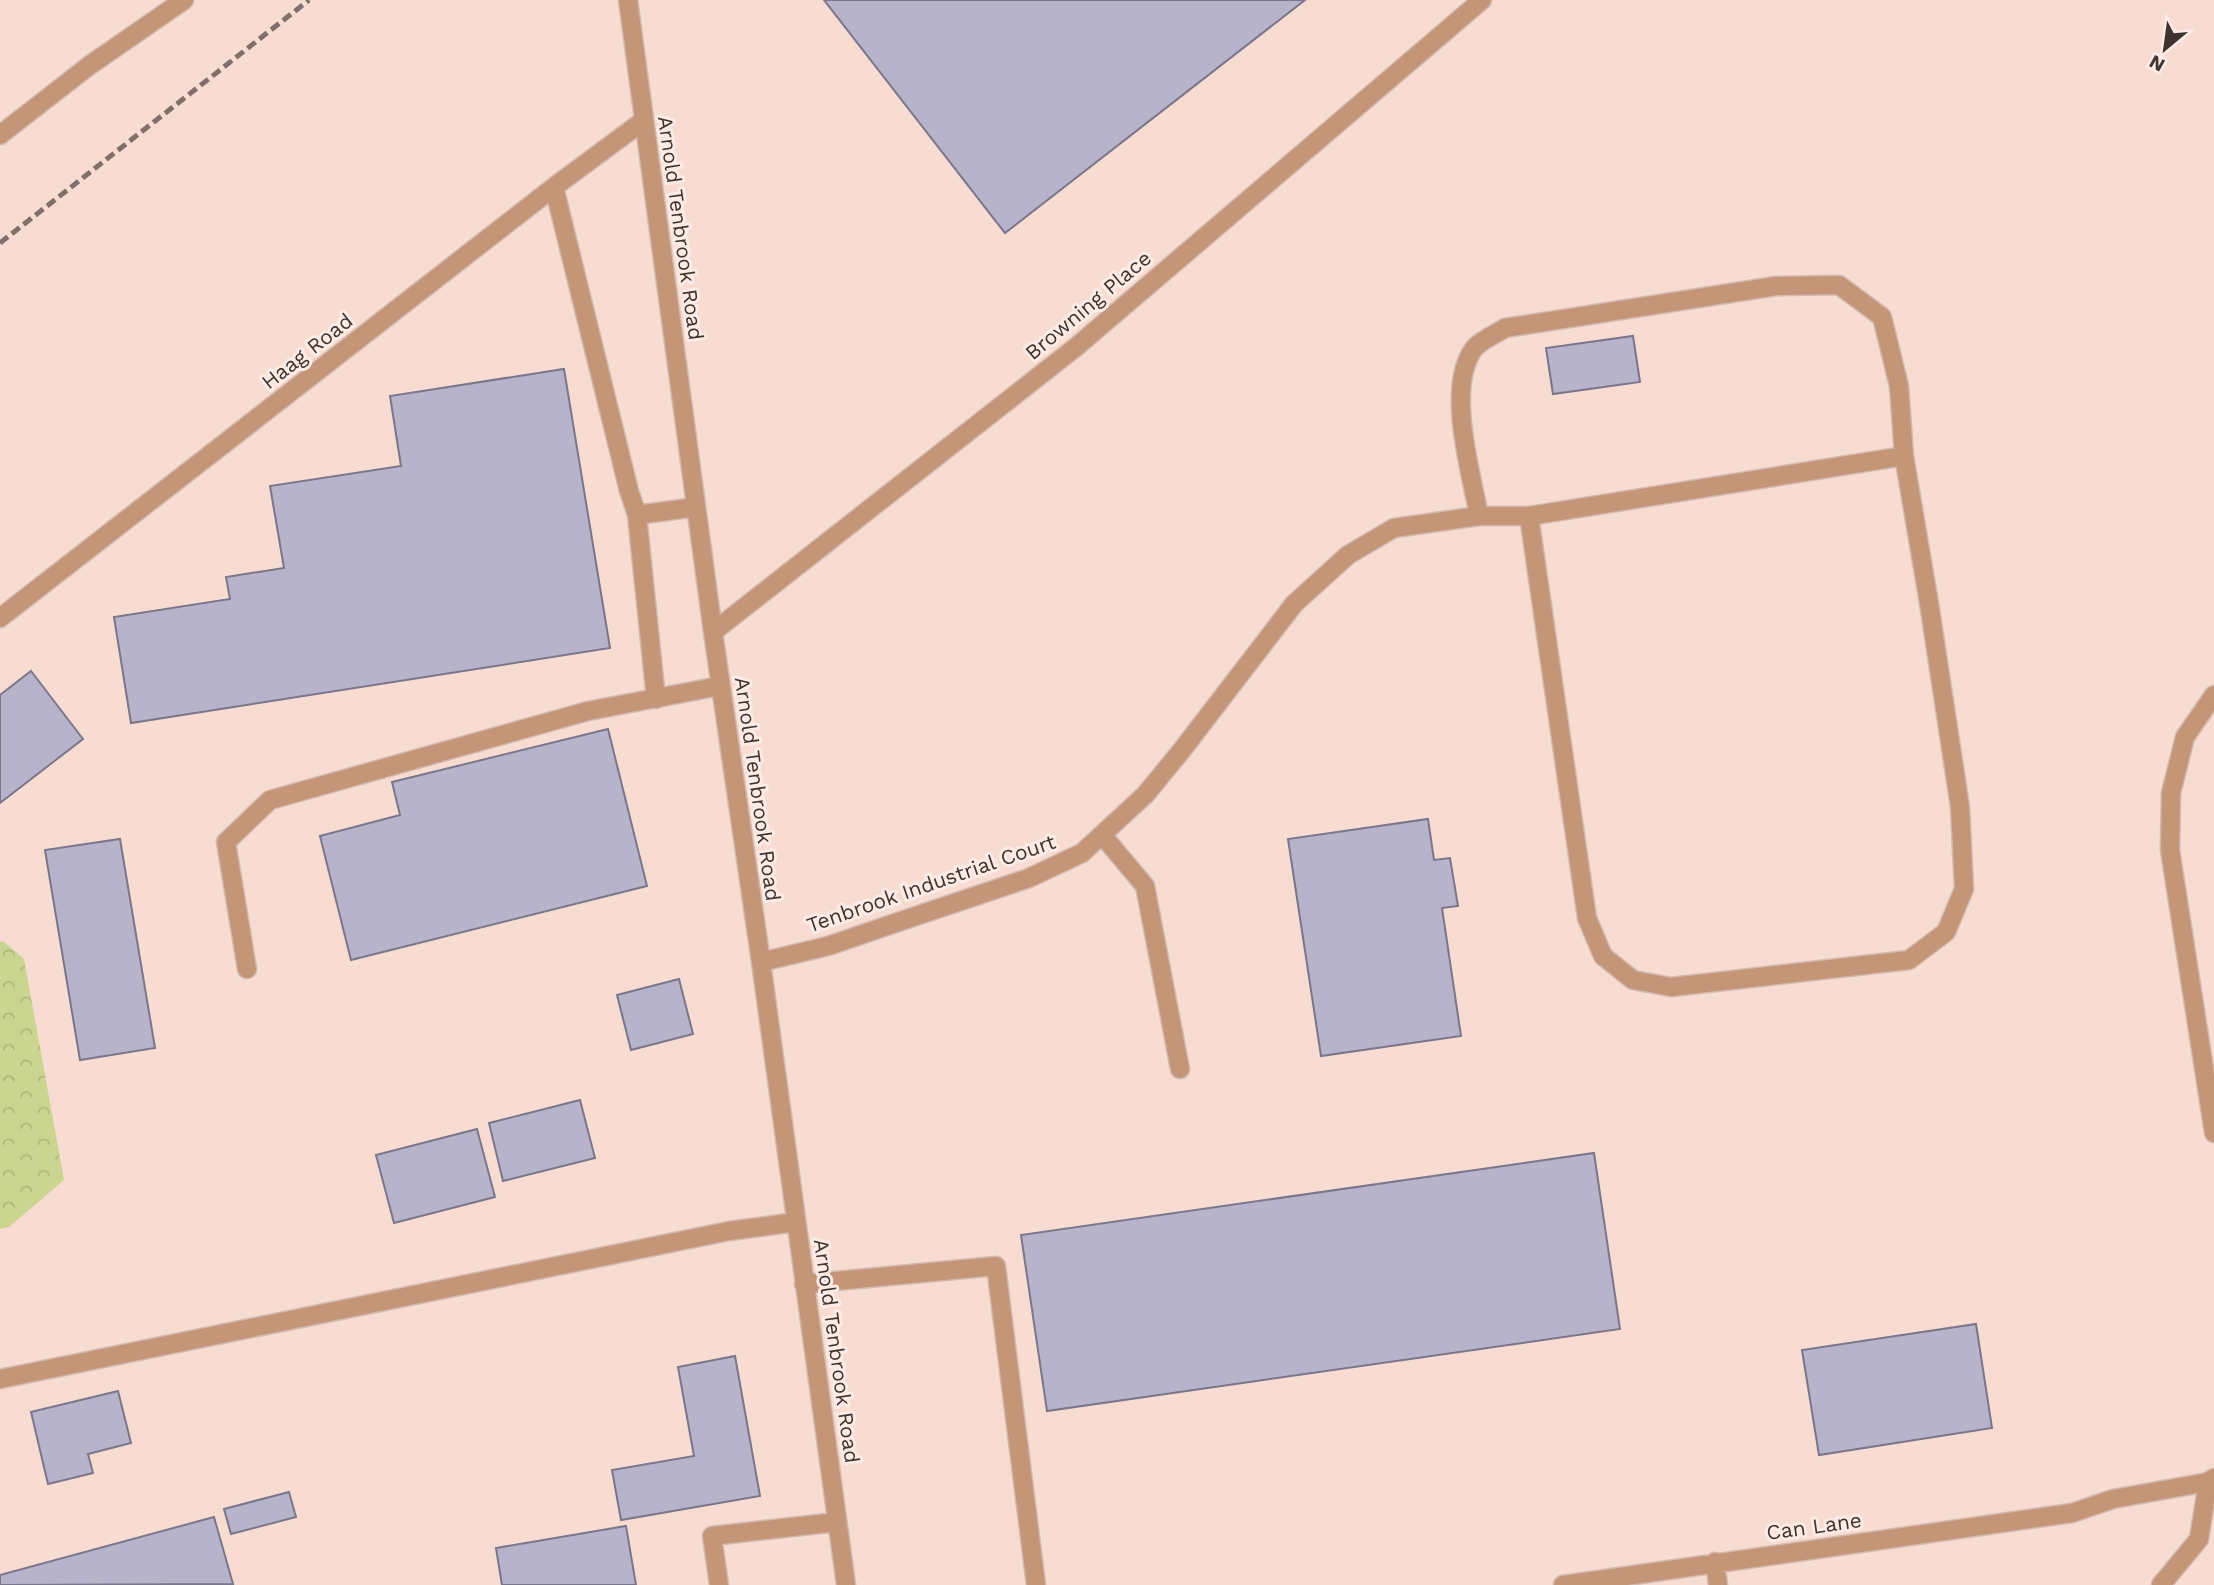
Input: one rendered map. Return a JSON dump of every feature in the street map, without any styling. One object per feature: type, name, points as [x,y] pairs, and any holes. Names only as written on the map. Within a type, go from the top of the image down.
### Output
[{"type":"street","points":[[0,135],[90,65],[184,0]]},
{"type":"street","name":"Arnold Tenbrook Road","points":[[628,0],[720,686],[761,962],[846,1585]]},
{"type":"street","name":"Browning Place","points":[[713,632],[1076,347],[1482,0]]},
{"type":"street","name":"Haag Road","points":[[0,618],[554,187],[643,121]]},
{"type":"street","points":[[554,187],[637,515],[656,699]]},
{"type":"street","points":[[1479,516],[1462,422],[1460,384],[1474,349],[1505,328],[1762,288],[1839,285],[1882,317],[1899,386],[1904,456],[1930,603],[1960,807],[1964,889],[1946,932],[1909,960],[1671,987],[1633,980],[1603,956],[1587,918],[1529,516]]},
{"type":"street","name":"Tenbrook Industrial Court","points":[[761,962],[828,946],[1029,878],[1082,853],[1125,816],[1163,775],[1294,604],[1348,555],[1394,528],[1479,516],[1529,516],[1904,456]]},
{"type":"street","points":[[637,515],[696,507]]},
{"type":"street","points":[[247,969],[226,842],[270,800],[588,711],[720,686]]},
{"type":"street","points":[[2214,695],[2185,737],[2171,793],[2170,850],[2214,1133]]},
{"type":"street","points":[[1102,836],[1145,886],[1180,1069]]},
{"type":"street","points":[[0,1379],[729,1231],[796,1222]]},
{"type":"street","points":[[804,1284],[996,1266],[1036,1585]]},
{"type":"street","points":[[2161,1585],[2199,1539],[2211,1480]]},
{"type":"street","name":"Can Lane","points":[[1563,1585],[2072,1513],[2113,1499],[2211,1480]]},
{"type":"street","points":[[719,1585],[712,1536],[837,1522]]},
{"type":"street","points":[[1715,1562],[1718,1585]]},
{"type":"green space","points":[[3,941],[24,959],[64,1180],[9,1227],[0,1229],[0,942]]},
{"type":"building","points":[[824,0],[1305,0],[1005,233]]},
{"type":"building","points":[[1633,336],[1640,382],[1553,394],[1546,348]]},
{"type":"building","points":[[564,369],[610,648],[131,723],[114,617],[230,599],[226,577],[284,568],[270,486],[401,466],[390,396]]},
{"type":"building","points":[[31,671],[83,739],[0,803],[0,695]]},
{"type":"building","points":[[608,729],[647,886],[351,960],[320,836],[400,815],[392,782]]},
{"type":"building","points":[[1428,819],[1434,860],[1450,858],[1458,906],[1442,908],[1461,1036],[1321,1056],[1288,839]]},
{"type":"building","points":[[120,839],[155,1048],[80,1060],[45,850]]},
{"type":"building","points":[[679,979],[693,1034],[631,1050],[617,995]]},
{"type":"building","points":[[580,1100],[595,1158],[503,1181],[489,1123]]},
{"type":"building","points":[[477,1129],[495,1197],[394,1223],[376,1155]]},
{"type":"building","points":[[1594,1153],[1620,1329],[1047,1411],[1021,1235]]},
{"type":"building","points":[[1976,1324],[1992,1428],[1819,1455],[1802,1350]]},
{"type":"building","points":[[735,1356],[760,1496],[621,1520],[612,1470],[694,1456],[678,1367]]},
{"type":"building","points":[[118,1391],[131,1443],[88,1454],[93,1473],[48,1484],[31,1412]]},
{"type":"building","points":[[289,1492],[296,1517],[231,1534],[224,1509]]},
{"type":"building","points":[[214,1517],[233,1584],[0,1585],[0,1575]]},
{"type":"building","points":[[626,1526],[636,1585],[502,1585],[496,1548]]},
{"type":"railway","points":[[0,243],[309,0]]}]
